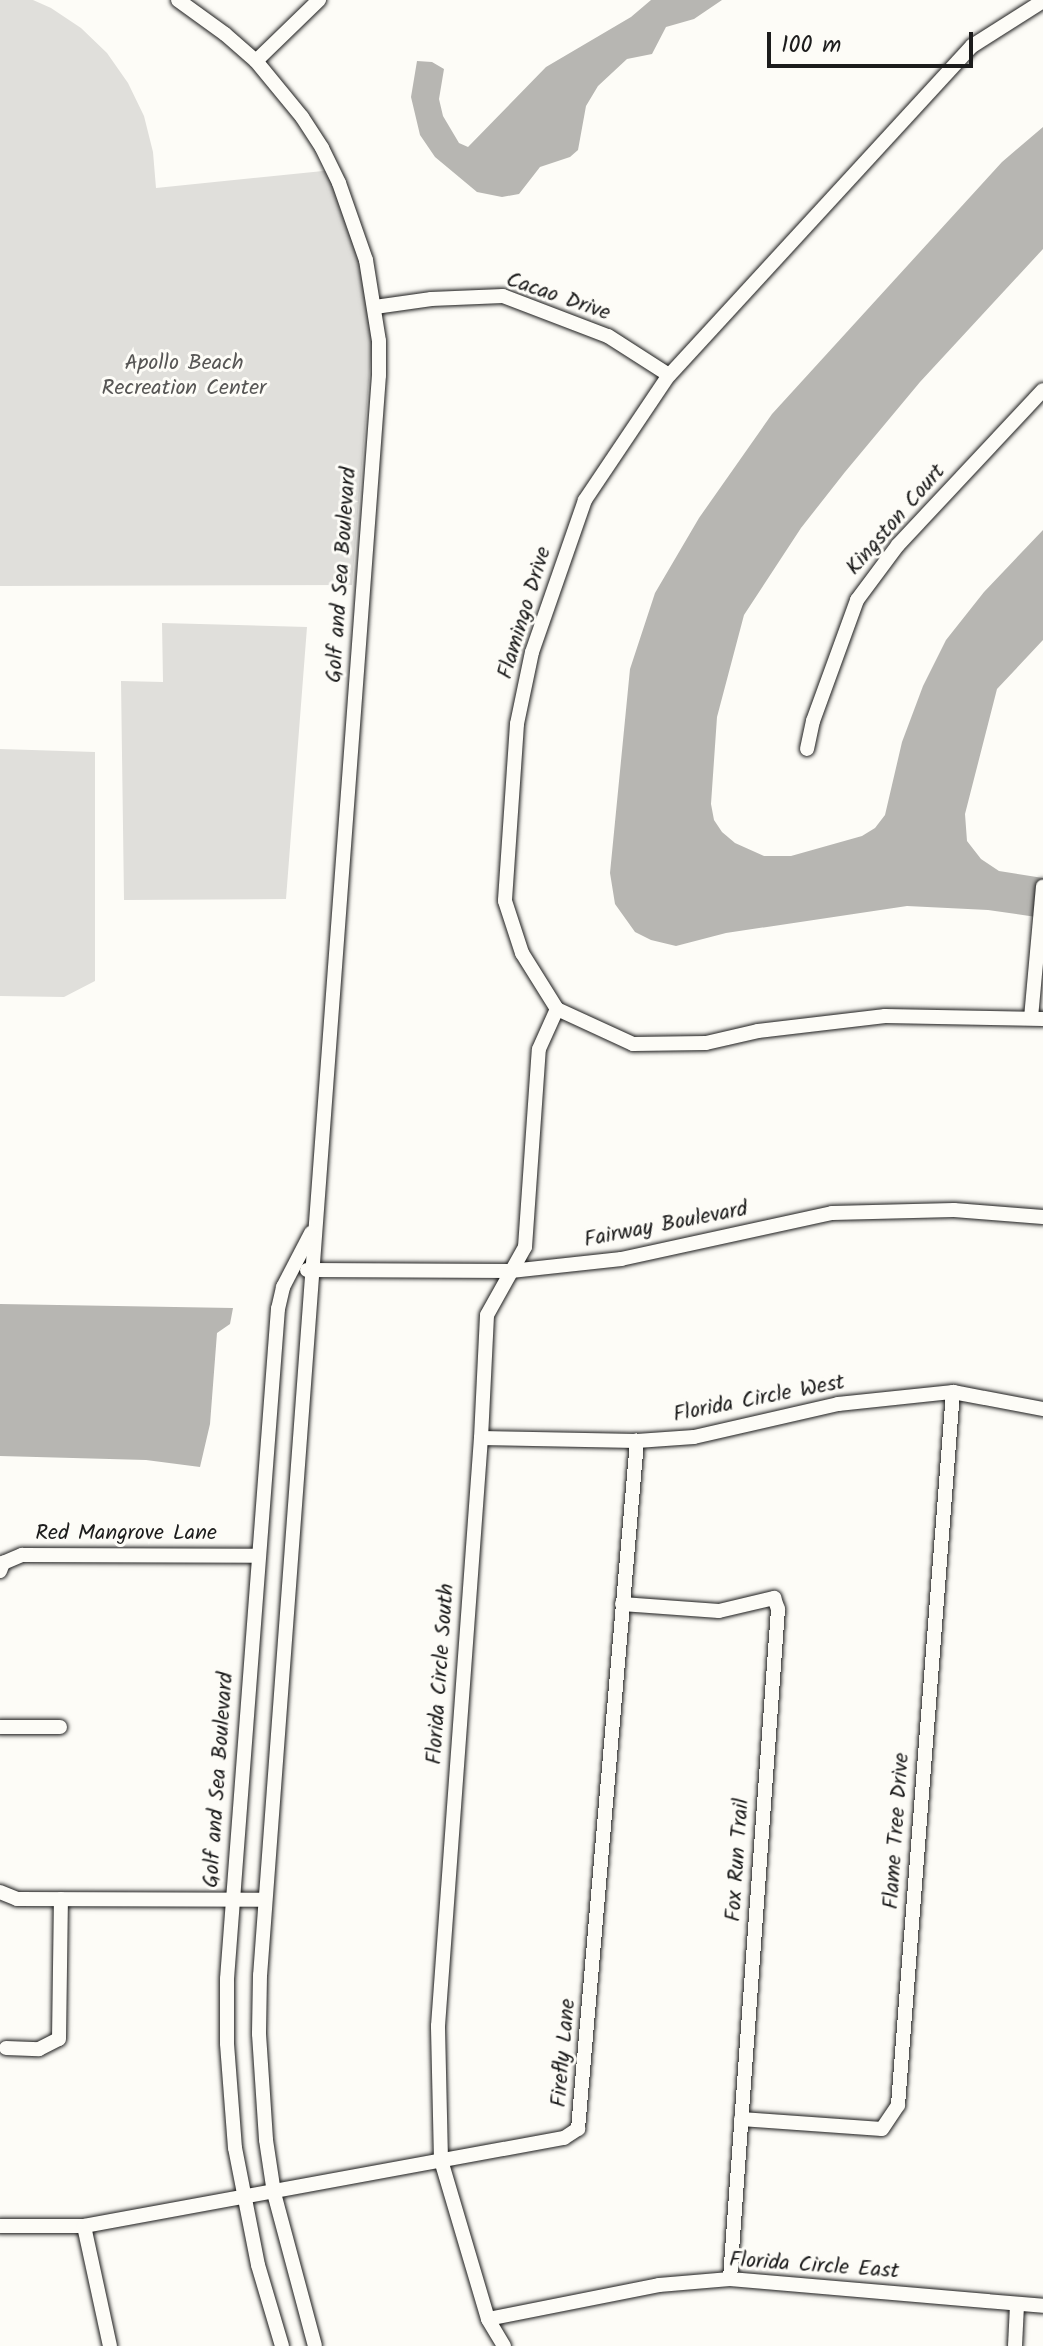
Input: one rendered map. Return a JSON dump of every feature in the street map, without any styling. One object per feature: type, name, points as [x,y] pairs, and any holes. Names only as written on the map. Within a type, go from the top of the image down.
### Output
[{"type":"street","name":"Golf and Sea Boulevard","points":[[178,0],[256,61],[302,117],[333,170],[366,260],[375,307],[379,375],[264,1900],[259,2034],[266,2140],[274,2193],[315,2346]]},
{"type":"street","points":[[256,61],[319,0]]},
{"type":"street","name":"Flamingo Drive","points":[[557,1009],[522,953],[505,901],[517,724],[532,652],[585,500],[669,375],[972,46],[1043,1]]},
{"type":"street","name":"Cacao Drive","points":[[375,307],[431,299],[503,296],[608,336],[669,375]]},
{"type":"street","name":"Kingston Court","points":[[807,749],[813,721],[857,600],[898,545],[1043,390]]},
{"type":"street","points":[[557,1009],[633,1044],[706,1043],[758,1031],[885,1016],[1037,1018],[1043,887]]},
{"type":"street","name":"Florida Circle South","points":[[504,2346],[488,2319],[441,2160],[438,2026],[481,1438],[487,1315],[525,1247],[539,1049],[557,1009]]},
{"type":"street","name":"Fairway Boulevard","points":[[295,1270],[511,1271],[621,1259],[832,1213],[954,1210],[1043,1217]]},
{"type":"street","name":"Golf and Sea Boulevard","points":[[282,2346],[242,2199],[227,2043],[232,1901],[278,1309],[283,1287],[295,1270],[315,1221]]},
{"type":"street","name":"Florida Circle West","points":[[481,1438],[637,1441],[694,1437],[838,1404],[953,1392],[1043,1409]]},
{"type":"street","name":"Flame Tree Drive","points":[[741,2119],[882,2129],[898,2105],[953,1392]]},
{"type":"street","name":"Firefly Lane","points":[[0,2226],[84,2226],[564,2138],[578,2129],[637,1441]]},
{"type":"street","name":"Red Mangrove Lane","points":[[0,1571],[3,1563],[22,1555],[258,1556]]},
{"type":"street","name":"Fox Run Trail","points":[[622,1604],[719,1611],[774,1598],[778,1609],[730,2279]]},
{"type":"street","points":[[0,1727],[60,1727]]},
{"type":"street","points":[[0,1892],[17,1899],[264,1900]]},
{"type":"street","points":[[6,2048],[39,2049],[59,2039],[61,1899]]},
{"type":"street","points":[[84,2226],[110,2346]]},
{"type":"street","name":"Florida Circle East","points":[[488,2319],[659,2285],[730,2279],[1043,2306]]},
{"type":"street","points":[[1015,2346],[1017,2305]]},
{"type":"green space","name":"Apollo Beach Recreation Center","points":[[0,0],[33,0],[51,8],[81,28],[107,53],[128,83],[144,116],[153,152],[156,188],[333,170],[375,307],[352,585],[0,586]]},
{"type":"green space","points":[[162,623],[307,627],[286,899],[124,900],[121,681],[163,682]]},
{"type":"green space","points":[[0,749],[95,752],[95,981],[64,997],[0,996]]},
{"type":"shaded area","points":[[651,0],[722,0],[694,19],[666,27],[652,54],[627,59],[598,86],[586,106],[578,150],[570,157],[540,167],[519,194],[502,197],[477,192],[435,157],[420,135],[411,97],[417,61],[432,62],[444,69],[439,99],[443,116],[459,143],[468,147],[546,67],[631,17]]},
{"type":"shaded area","points":[[1043,127],[1043,249],[920,382],[845,472],[801,528],[744,615],[717,717],[711,804],[714,820],[722,832],[735,843],[764,856],[791,856],[862,836],[875,828],[885,815],[902,742],[923,686],[946,640],[984,592],[1043,530],[1043,640],[997,689],[965,814],[967,841],[981,859],[999,871],[1043,878],[1043,918],[988,910],[907,906],[726,933],[676,946],[651,940],[635,932],[615,904],[610,873],[630,669],[655,593],[699,518],[772,414],[1002,162]]},
{"type":"shaded area","points":[[0,1304],[233,1308],[230,1324],[217,1333],[210,1424],[200,1467],[146,1460],[0,1456]]}]
